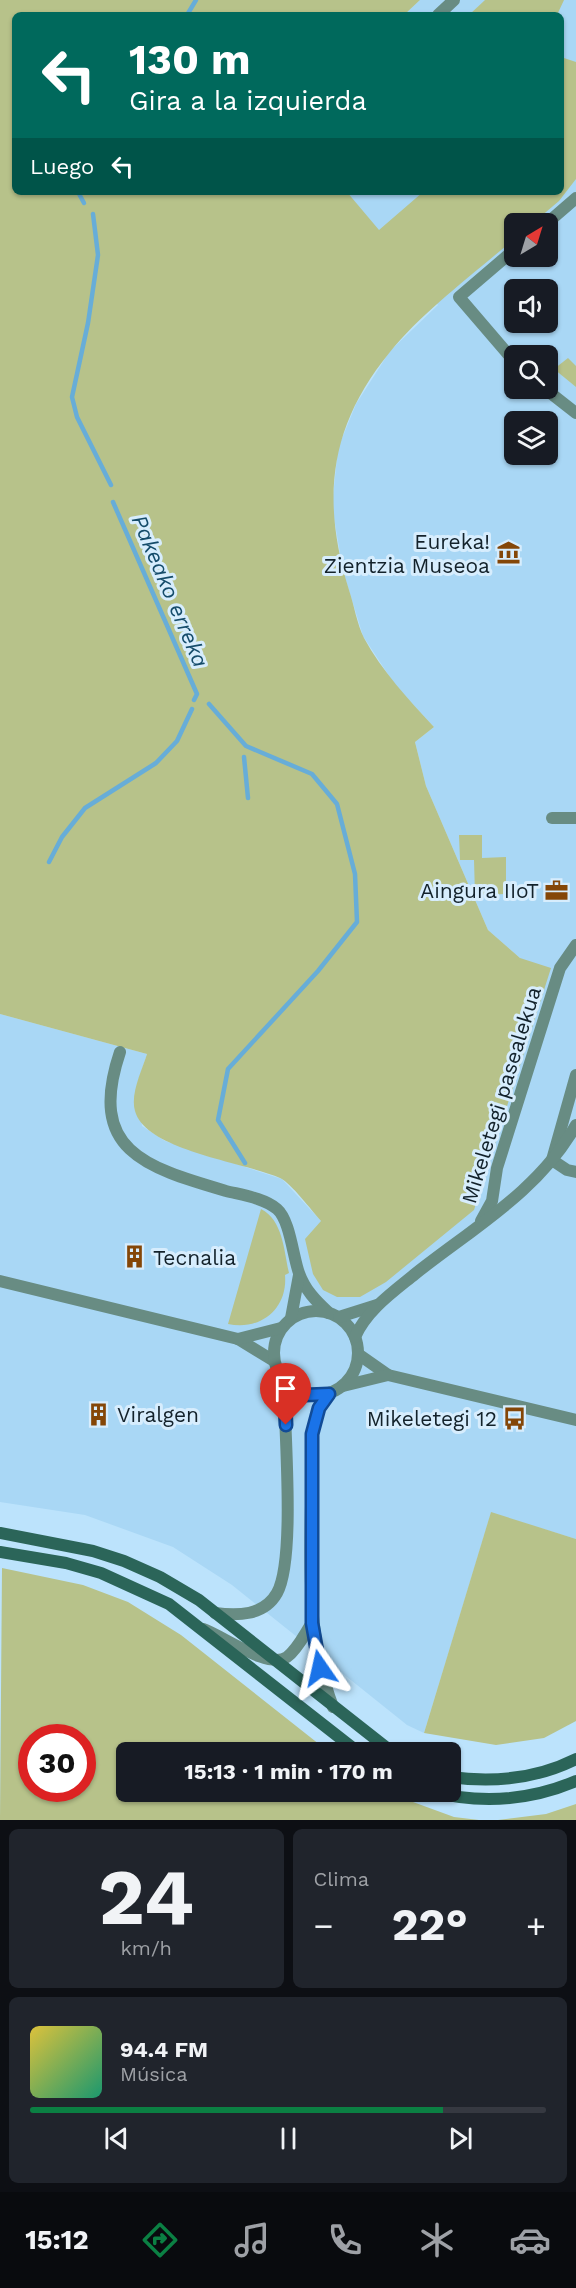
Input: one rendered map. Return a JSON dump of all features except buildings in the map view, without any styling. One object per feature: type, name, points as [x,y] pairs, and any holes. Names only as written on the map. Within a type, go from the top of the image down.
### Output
[{"type":"main road","points":[[0,1533],[59,1542],[124,1561],[160,1577],[215,1613],[379,1742]]},
{"type":"main road","points":[[0,1552],[66,1563],[101,1573],[169,1604],[345,1742]]},
{"type":"main road","points":[[461,1778],[484,1781],[509,1779],[535,1774],[576,1759]]},
{"type":"main road","points":[[461,1798],[491,1801],[542,1794],[576,1781]]},
{"type":"street","points":[[441,12],[454,0]]},
{"type":"street","points":[[558,214],[576,198]]},
{"type":"street","points":[[504,259],[459,297],[504,349]]},
{"type":"street","points":[[558,399],[576,413]]},
{"type":"street","points":[[552,818],[576,818]]},
{"type":"street","name":"Mikeletegi pasealekua","points":[[479,1225],[492,1201],[497,1167],[560,968],[576,945]]},
{"type":"street","points":[[120,1052],[111,1080],[109,1106],[112,1126],[120,1140],[136,1155],[162,1167],[198,1182],[269,1203],[280,1211],[299,1275],[311,1296],[355,1336],[358,1354],[351,1377],[343,1386]]},
{"type":"street","name":"Mikeletegi pasealekua","points":[[552,1160],[576,1075]]},
{"type":"street","name":"Mikeletegi pasealekua","points":[[355,1336],[378,1305],[523,1193],[552,1160],[576,1125]]},
{"type":"street","points":[[552,1160],[567,1170],[576,1172]]},
{"type":"street","points":[[291,1318],[299,1275]]},
{"type":"street","points":[[0,1281],[238,1339],[274,1361]]},
{"type":"street","name":"Mikeletegi pasealekua","points":[[334,1315],[378,1305]]},
{"type":"street","points":[[215,1613],[233,1615],[259,1610],[275,1596],[281,1582],[286,1517],[284,1382],[274,1361],[273,1349],[281,1328],[291,1318],[303,1312],[334,1315]]},
{"type":"street","points":[[238,1339],[281,1328]]},
{"type":"street","points":[[358,1354],[388,1375],[576,1420]]},
{"type":"street","points":[[333,1707],[316,1655],[312,1623],[312,1434],[319,1408],[329,1394],[343,1386],[388,1375]]},
{"type":"street","points":[[284,1382],[305,1395],[329,1394]]},
{"type":"street","points":[[199,1627],[222,1636],[250,1654],[276,1661],[287,1657],[312,1623]]},
{"type":"shaded area","points":[[420,0],[576,0],[576,1539],[491,1513],[424,1733],[407,1725],[232,1585],[173,1547],[85,1515],[0,1502],[0,1014],[147,1054],[137,1084],[142,1126],[165,1141],[282,1179],[321,1221],[313,1274],[520,958],[488,930],[426,786],[415,742],[434,727],[395,685],[363,636],[343,571],[332,506],[338,448],[356,404],[390,351],[438,305],[349,195],[564,195],[564,12],[407,12]]},
{"type":"green space","points":[[0,0],[420,0],[407,12],[12,12],[12,195],[350,195],[379,230],[420,195],[564,195],[545,213],[504,213],[504,248],[433,308],[390,352],[354,408],[343,436],[336,465],[335,525],[340,557],[357,621],[364,638],[387,673],[434,727],[415,742],[426,786],[488,930],[520,958],[551,968],[474,1210],[386,1282],[360,1297],[337,1297],[323,1290],[313,1274],[305,1239],[321,1221],[285,1181],[264,1172],[176,1146],[143,1125],[135,1111],[134,1097],[147,1054],[0,1014]]},
{"type":"green space","points":[[485,0],[564,0],[558,12],[472,12]]},
{"type":"green space","points":[[564,58],[576,62],[576,179],[564,195]]},
{"type":"green space","points":[[568,358],[576,366],[576,387],[558,372],[558,366]]},
{"type":"green space","points":[[459,835],[482,835],[482,858],[506,857],[506,894],[475,895],[474,860],[460,860]]},
{"type":"green space","points":[[261,1209],[274,1221],[284,1246],[289,1273],[285,1275],[282,1298],[270,1315],[261,1321],[240,1325],[228,1324]]},
{"type":"green space","points":[[491,1512],[576,1539],[576,1721],[544,1738],[496,1745],[424,1733]]},
{"type":"green space","points":[[2,1568],[83,1585],[128,1602],[181,1635],[316,1742],[116,1742],[116,1802],[413,1802],[454,1817],[479,1820],[0,1820]]},
{"type":"green space","points":[[576,1804],[576,1820],[498,1820],[546,1814]]},
{"type":"waterway","name":"Pakeako erreka","points":[[189,12],[196,0]]},
{"type":"waterway","name":"Pakeako erreka","points":[[80,195],[84,203]]},
{"type":"waterway","name":"Pakeako erreka","points":[[93,214],[98,255],[88,323],[72,397],[77,417],[111,485]]},
{"type":"waterway","name":"Pakeako erreka","points":[[113,502],[197,694],[194,700]]},
{"type":"waterway","points":[[209,704],[246,746],[312,774],[337,804],[355,874],[357,922],[318,971],[228,1069],[218,1120],[245,1163]]},
{"type":"waterway","points":[[49,862],[62,837],[85,808],[156,763],[177,741],[192,709]]},
{"type":"waterway","points":[[244,757],[248,798]]},
{"type":"place","name":"Eureka! Zientzia Museoa","points":[[508,553]]},
{"type":"place","name":"Aingura IIoT","points":[[557,890]]},
{"type":"place","name":"Tecnalia","points":[[135,1257]]},
{"type":"place","name":"Viralgen","points":[[99,1414]]},
{"type":"place","name":"Mikeletegi 12","points":[[515,1418]]},
{"type":"route","points":[[286,1425],[284,1382],[293,1390],[305,1395],[329,1394],[319,1408],[312,1434],[312,1623],[320,1668]]}]
